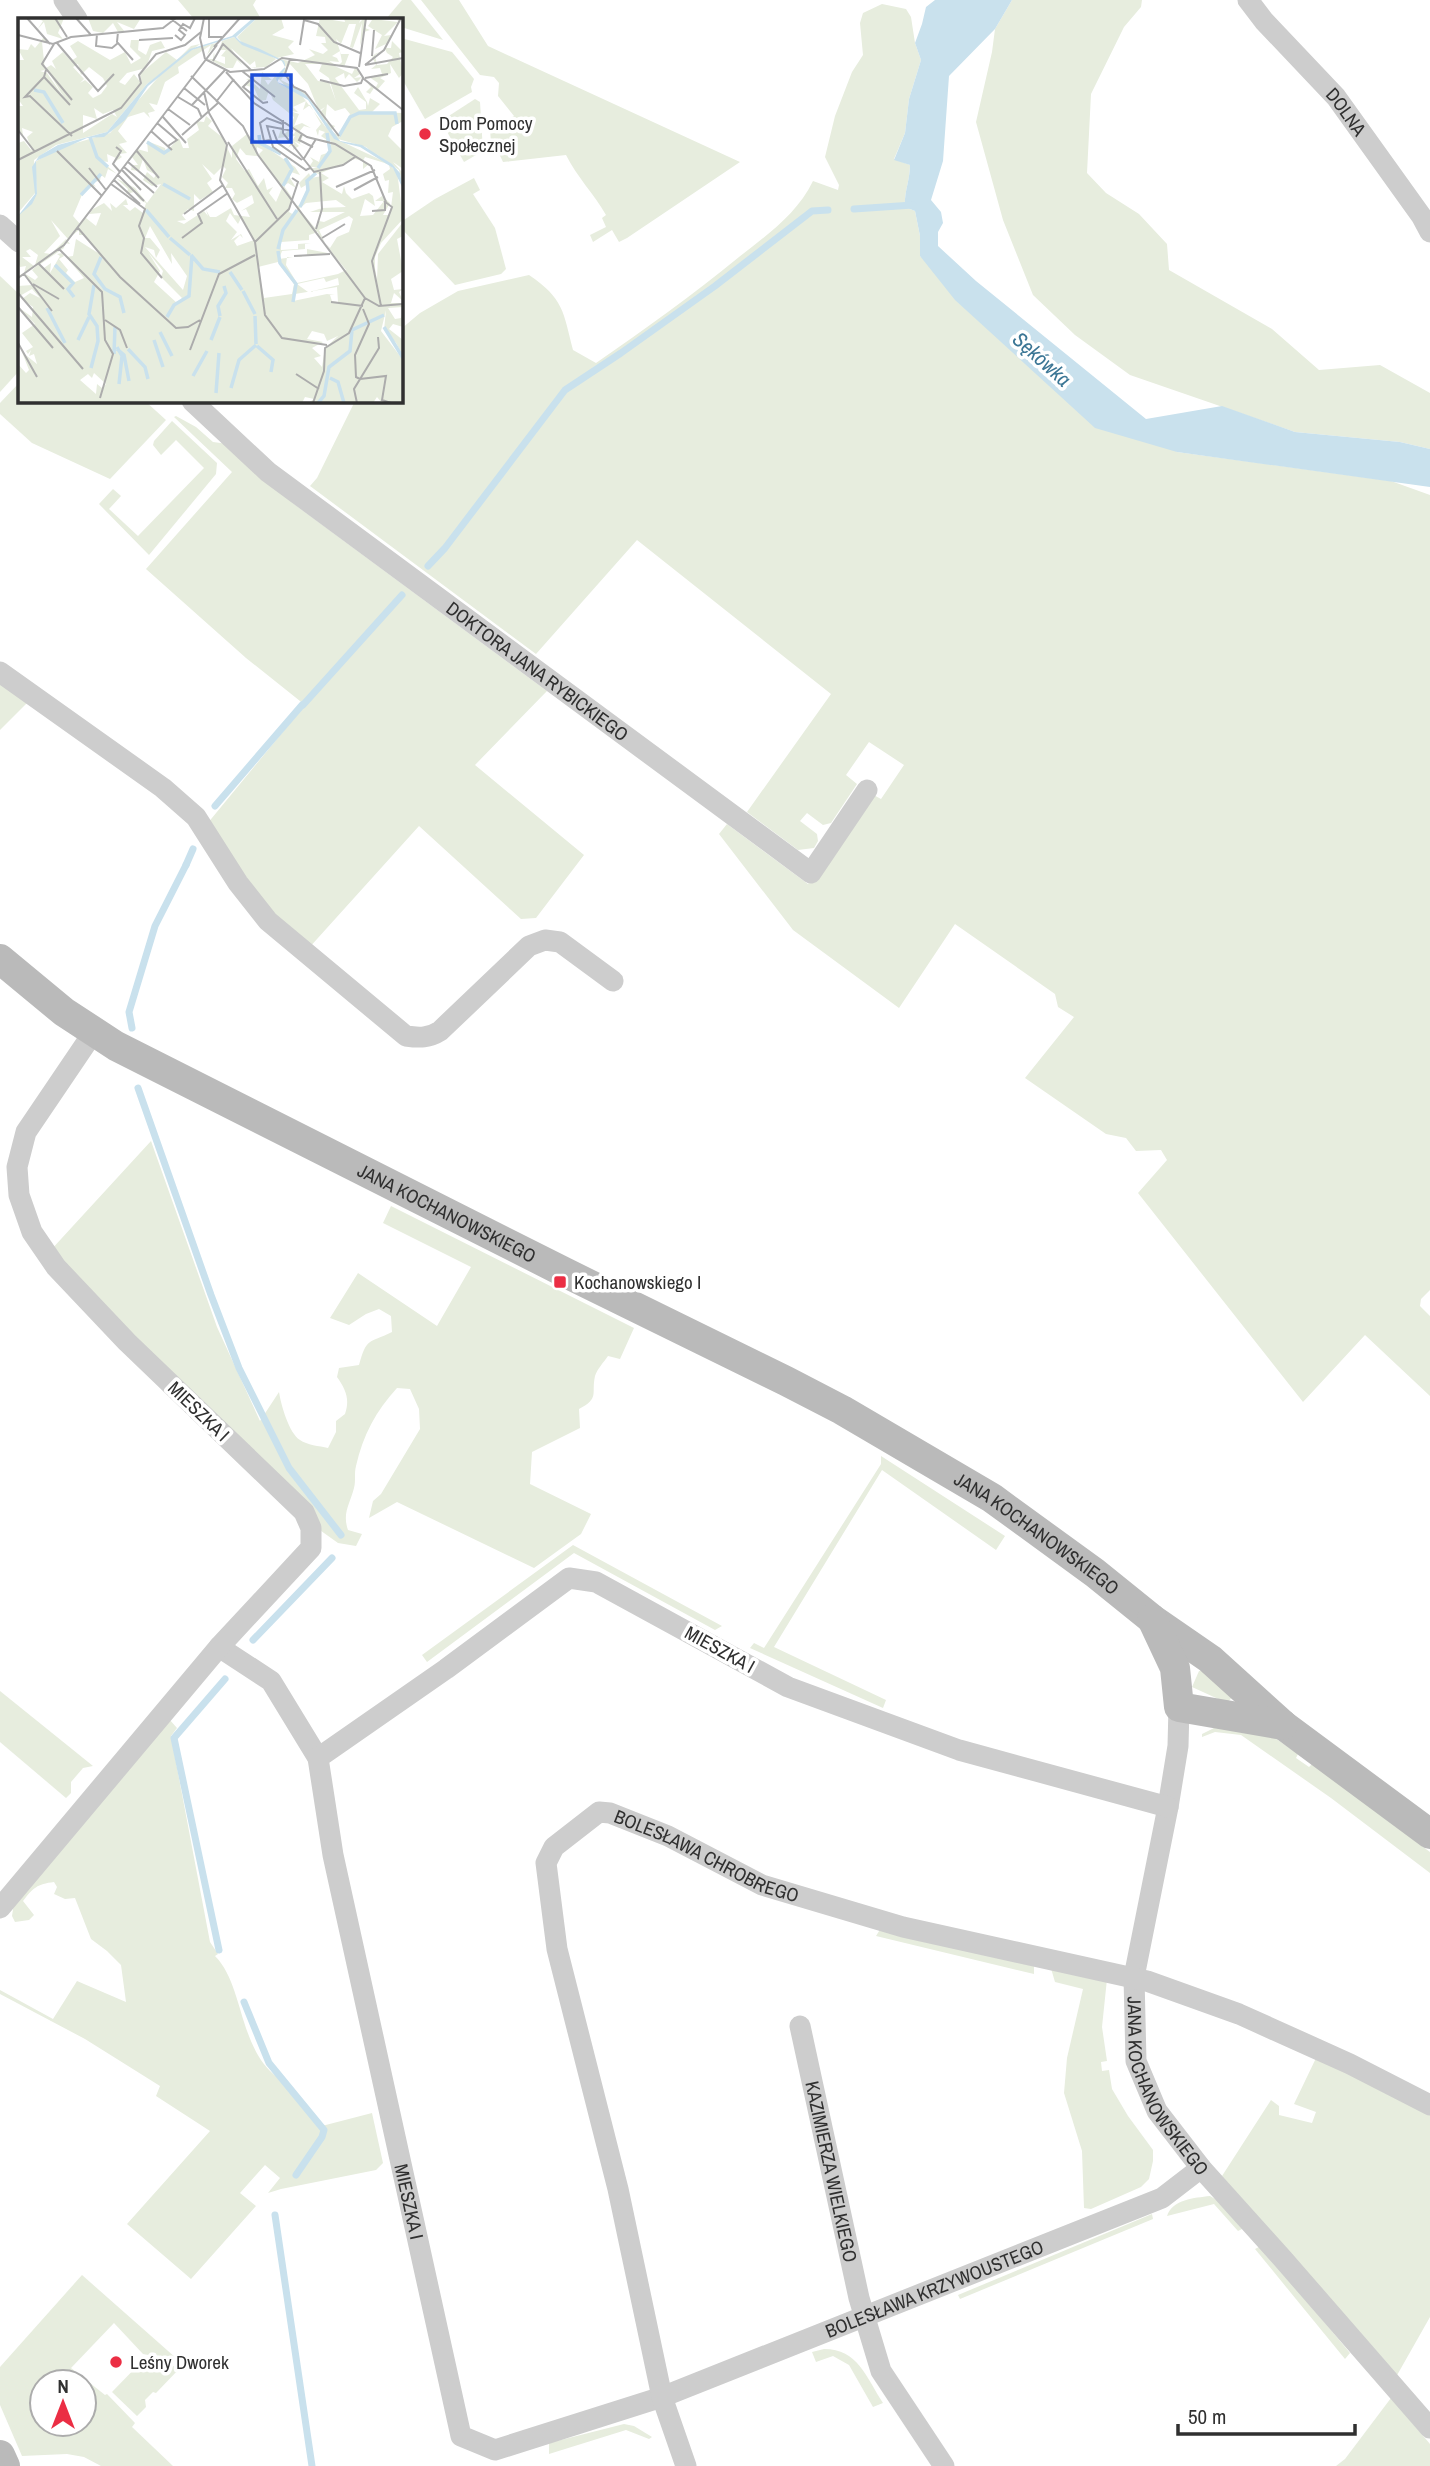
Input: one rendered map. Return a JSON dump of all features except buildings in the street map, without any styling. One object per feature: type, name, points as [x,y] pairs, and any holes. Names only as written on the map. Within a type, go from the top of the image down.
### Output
[{"type":"street","points":[[64,0],[75,18]]},
{"type":"street","name":"DOLNA","points":[[1248,0],[1264,21],[1336,97],[1430,232]]},
{"type":"street","points":[[0,225],[18,241]]},
{"type":"street","name":"DOKTORA JANA RYBICKIEGO","points":[[193,402],[268,472],[811,873],[867,790]]},
{"type":"street","points":[[0,672],[163,788],[196,817],[238,883],[268,920],[406,1035],[419,1038],[432,1036],[440,1031],[529,946],[545,940],[560,942],[612,981]]},
{"type":"street","name":"JANA KOCHANOWSKIEGO","points":[[0,959],[93,1033],[842,1410],[992,1498],[1085,1565],[1152,1619],[1175,1668],[1178,1746],[1134,1977],[1136,2061],[1157,2111],[1201,2168],[1430,2428]]},
{"type":"street","name":"MIESZKA I","points":[[93,1033],[26,1132],[17,1167],[19,1195],[32,1233],[56,1268],[127,1342],[304,1512],[311,1528],[311,1548],[219,1647],[271,1681],[318,1758],[333,1855],[461,2435],[495,2450],[662,2397]]},
{"type":"street","name":"MIESZKA I","points":[[318,1758],[446,1669],[569,1578],[596,1582],[788,1687],[959,1750],[1168,1807]]},
{"type":"street","points":[[1152,1619],[1210,1658],[1283,1725],[1430,1834]]},
{"type":"street","points":[[0,1908],[219,1647]]},
{"type":"street","points":[[1210,1658],[1178,1695],[1283,1725]]},
{"type":"street","name":"BOLESŁAWA CHROBREGO","points":[[686,2466],[662,2397],[618,2189],[557,1949],[546,1863],[555,1847],[599,1812],[611,1813],[668,1836],[762,1885],[903,1927],[1134,1977],[1239,2014],[1350,2064],[1430,2105]]},
{"type":"street","name":"KAZIMIERZA WIELKIEGO","points":[[800,2026],[864,2318],[881,2371],[944,2466]]},
{"type":"street","name":"BOLESŁAWA KRZYWOUSTEGO","points":[[662,2397],[1161,2198],[1201,2168]]},
{"type":"street","points":[[0,2455],[5,2466]]},
{"type":"green space","points":[[178,0],[256,0],[253,5],[260,18],[193,18]]},
{"type":"green space","points":[[402,0],[411,0],[443,40],[402,27],[402,18],[387,18]]},
{"type":"green space","points":[[421,0],[459,0],[488,46],[740,162],[627,238],[619,242],[612,230],[593,242],[590,235],[606,227],[602,218],[606,215],[566,155],[503,162],[494,143],[491,144],[490,128],[514,116],[498,96],[499,83],[494,77],[480,75]]},
{"type":"green space","points":[[1012,0],[1142,0],[1141,7],[1124,27],[1091,94],[1087,173],[1106,193],[1139,214],[1167,244],[1169,270],[1272,329],[1319,370],[1380,365],[1430,393],[1430,449],[1400,442],[1295,432],[1130,375],[1075,335],[1033,295],[1003,220],[976,122],[995,29]]},
{"type":"green space","points":[[882,4],[906,9],[911,17],[921,60],[909,99],[905,133],[894,159],[910,165],[905,207],[915,211],[920,236],[920,256],[1177,452],[1391,481],[1430,495],[1430,1290],[1421,1299],[1420,1306],[1430,1316],[1430,1396],[1365,1335],[1303,1402],[1138,1193],[1167,1160],[1161,1150],[1136,1151],[1126,1138],[1106,1134],[1025,1078],[1074,1017],[1058,1007],[1055,994],[955,924],[899,1008],[793,930],[719,834],[727,824],[808,884],[870,793],[881,799],[904,765],[869,742],[846,775],[857,784],[831,823],[823,825],[807,813],[800,821],[817,834],[818,841],[814,848],[798,850],[747,812],[831,694],[637,540],[536,654],[310,486],[317,478],[355,402],[402,402],[402,328],[420,313],[458,291],[529,275],[556,299],[567,325],[573,350],[596,363],[771,232],[799,204],[813,181],[838,190],[839,185],[825,157],[835,116],[852,72],[863,55],[860,23],[863,13]]},
{"type":"green space","points":[[402,38],[452,52],[474,79],[472,92],[425,119],[402,79]]},
{"type":"green space","points":[[475,99],[480,102],[483,151],[464,162],[441,121]]},
{"type":"green space","points":[[474,178],[480,190],[473,194],[495,228],[506,269],[501,274],[455,285],[402,229],[402,221],[435,199]]},
{"type":"green space","points":[[0,276],[18,293],[18,372],[0,392]]},
{"type":"green space","points":[[18,384],[18,402],[146,402],[166,420],[110,479],[32,443],[0,414],[0,403]]},
{"type":"green space","points":[[174,417],[196,427],[213,442],[228,444],[294,504],[547,691],[475,765],[584,855],[536,918],[521,919],[419,826],[308,949],[275,919],[207,824],[305,705],[246,658],[146,569],[232,472]]},
{"type":"green space","points":[[172,421],[217,463],[216,474],[149,555],[99,504],[113,489],[121,496],[109,509],[138,536],[204,468],[176,440],[161,455],[153,445]]},
{"type":"green space","points":[[0,677],[31,699],[0,730]]},
{"type":"green space","points":[[151,1141],[217,1327],[260,1421],[279,1392],[289,1425],[296,1436],[306,1443],[328,1448],[336,1432],[336,1421],[345,1414],[347,1404],[343,1386],[337,1377],[339,1368],[359,1365],[370,1342],[392,1332],[391,1316],[379,1309],[349,1325],[330,1318],[358,1273],[437,1326],[471,1267],[383,1223],[391,1206],[634,1328],[620,1359],[608,1356],[597,1371],[592,1398],[579,1409],[580,1428],[532,1452],[530,1484],[591,1514],[581,1534],[534,1568],[397,1502],[369,1518],[373,1501],[381,1494],[420,1429],[419,1409],[410,1389],[397,1388],[371,1424],[355,1469],[354,1488],[346,1519],[348,1530],[362,1534],[356,1546],[338,1543],[317,1528],[50,1251]]},
{"type":"green space","points":[[881,1456],[1005,1536],[996,1550],[882,1470],[774,1647],[886,1700],[883,1708],[750,1648],[754,1643],[764,1648],[881,1464]]},
{"type":"green space","points":[[573,1545],[722,1626],[715,1630],[574,1553],[427,1662],[422,1655]]},
{"type":"green space","points":[[1204,1670],[1234,1695],[1227,1703],[1192,1687],[1199,1671]]},
{"type":"green space","points":[[0,1691],[93,1766],[83,1768],[71,1782],[71,1793],[66,1798],[0,1742]]},
{"type":"green space","points":[[169,1719],[177,1728],[171,1736],[210,1942],[231,1983],[255,2050],[318,2127],[372,2113],[383,2163],[376,2170],[268,2193],[280,2178],[265,2165],[240,2193],[256,2206],[191,2279],[127,2224],[210,2131],[156,2096],[160,2086],[85,2039],[0,1994],[0,1990],[53,2019],[77,1981],[126,2002],[121,1965],[91,1939],[75,1898],[65,1899],[54,1894],[57,1887],[54,1882],[36,1887],[23,1901],[34,1915],[29,1920],[15,1922],[12,1916],[14,1903]]},
{"type":"green space","points":[[1214,1728],[1265,1731],[1298,1754],[1296,1758],[1309,1767],[1312,1764],[1430,1852],[1430,1873],[1331,1798],[1241,1735],[1215,1732],[1202,1737],[1202,1734]]},
{"type":"green space","points":[[881,1928],[1034,1962],[1034,1974],[876,1936]]},
{"type":"green space","points":[[1050,1965],[1107,1979],[1102,2027],[1107,2061],[1101,2062],[1102,2071],[1109,2070],[1112,2089],[1153,2150],[1149,2179],[1141,2187],[1091,2209],[1084,2208],[1082,2151],[1064,2093],[1067,2058],[1083,1989],[1055,1982]]},
{"type":"green space","points":[[1317,2056],[1430,2112],[1430,2317],[1396,2377],[1291,2260],[1222,2176],[1271,2100],[1279,2106],[1279,2115],[1312,2123],[1316,2112],[1294,2104]]},
{"type":"green space","points":[[1210,2196],[1220,2202],[1244,2228],[1238,2231],[1214,2204],[1167,2216],[1179,2203]]},
{"type":"green space","points":[[1152,2214],[1153,2219],[960,2299],[958,2295]]},
{"type":"green space","points":[[1261,2246],[1350,2353],[1345,2359],[1255,2249]]},
{"type":"green space","points":[[82,2275],[176,2358],[174,2360],[143,2354],[114,2323],[71,2368],[28,2368],[28,2438],[98,2438],[98,2389],[107,2394],[135,2423],[132,2427],[173,2466],[101,2466],[84,2457],[67,2454],[22,2456],[0,2405],[0,2367]]},
{"type":"green space","points":[[836,2350],[853,2359],[866,2374],[883,2403],[873,2407],[849,2365],[833,2356],[816,2362],[812,2352]]},
{"type":"green space","points":[[146,2357],[179,2369],[156,2393],[153,2392],[145,2400],[146,2407],[137,2416],[112,2392]]},
{"type":"green space","points":[[1391,2398],[1430,2444],[1430,2466],[1336,2466],[1345,2459]]},
{"type":"green space","points":[[624,2424],[634,2426],[652,2437],[649,2439],[626,2430],[549,2454],[549,2443]]},
{"type":"water","name":"Sękówka","points":[[935,0],[1012,0],[995,29],[949,76],[943,161],[931,200],[941,212],[943,223],[938,232],[938,246],[976,281],[1146,419],[1222,406],[1295,432],[1400,442],[1430,449],[1430,487],[1177,452],[1095,428],[955,300],[920,256],[920,236],[915,211],[905,207],[910,165],[894,160],[905,133],[909,99],[921,60],[915,43],[926,7]]},
{"type":"waterway","points":[[854,209],[913,205]]},
{"type":"waterway","points":[[428,566],[445,548],[565,390],[715,286],[812,211],[828,210]]},
{"type":"waterway","points":[[303,705],[402,595]]},
{"type":"waterway","points":[[215,806],[302,705]]},
{"type":"waterway","points":[[186,865],[193,849]]},
{"type":"waterway","points":[[132,1028],[129,1012],[155,926],[186,865]]},
{"type":"waterway","points":[[138,1088],[239,1368],[289,1468],[341,1535]]},
{"type":"waterway","points":[[253,1640],[332,1558]]},
{"type":"waterway","points":[[219,1950],[174,1738],[225,1679]]},
{"type":"waterway","points":[[244,2002],[269,2063],[324,2130],[296,2175]]},
{"type":"waterway","points":[[275,2215],[312,2466]]},
{"type":"place","name":"Dom Pomocy Społecznej","points":[[425,134]]},
{"type":"place","name":"Kochanowskiego I","points":[[560,1282]]},
{"type":"place","name":"Leśny Dworek","points":[[116,2362]]}]
